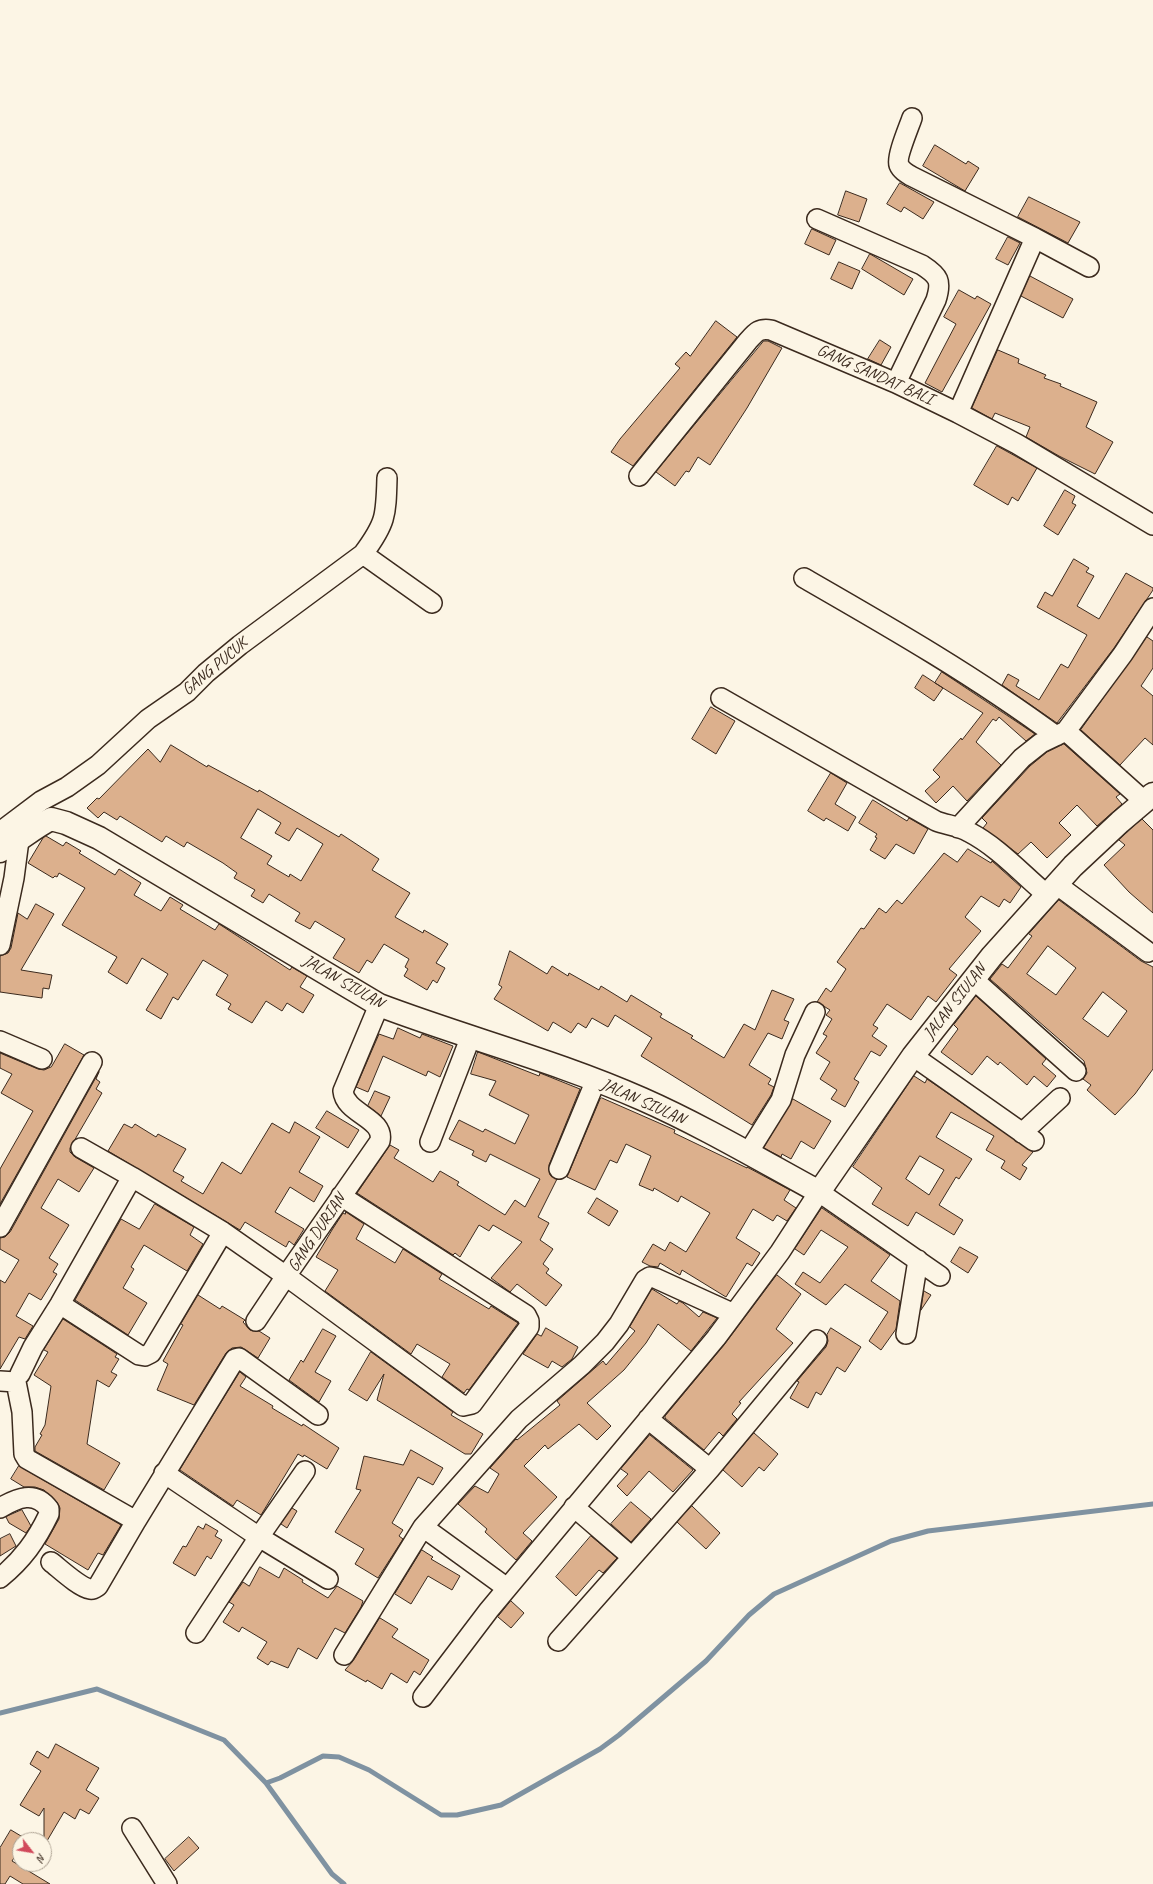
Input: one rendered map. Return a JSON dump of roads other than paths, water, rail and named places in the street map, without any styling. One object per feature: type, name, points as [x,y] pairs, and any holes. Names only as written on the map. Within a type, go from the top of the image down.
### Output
[{"type":"street","points":[[912,118],[899,156],[899,164],[903,170],[911,176],[1035,238],[1089,267]]},
{"type":"street","points":[[817,219],[922,265],[931,271],[939,281],[940,288],[936,300],[896,383]]},
{"type":"street","points":[[958,413],[1035,238]]},
{"type":"street","name":"GANG SANDAT BALI","points":[[639,476],[758,330],[771,330],[896,383],[958,413],[1017,444],[1153,525]]},
{"type":"street","name":"GANG PUCUK","points":[[9,836],[42,801],[98,765],[148,719],[187,692],[206,673],[240,645],[363,554],[382,527],[387,478]]},
{"type":"street","points":[[363,554],[432,603]]},
{"type":"street","points":[[804,578],[905,636],[1061,733],[1149,798]]},
{"type":"street","points":[[958,828],[1022,758],[1041,743],[1061,733],[1123,654],[1153,608]]},
{"type":"street","points":[[721,698],[936,821],[958,828],[978,837],[1051,889],[1148,952]]},
{"type":"street","name":"JALAN SIULAN","points":[[0,851],[9,836],[51,819],[66,823],[98,838],[379,1005],[425,1023],[471,1036],[596,1080],[643,1099],[748,1153],[818,1192],[913,1056],[973,979],[1051,889],[1094,846],[1149,798]]},
{"type":"street","points":[[0,945],[14,878],[9,836]]},
{"type":"street","points":[[973,979],[1076,1071]]},
{"type":"street","name":"GANG DURIAN","points":[[341,1196],[526,1315],[529,1321],[529,1327],[472,1404],[463,1406],[286,1276],[341,1196],[380,1142],[381,1135],[379,1129],[348,1104],[344,1098],[343,1091],[379,1005]]},
{"type":"street","points":[[748,1153],[781,1100],[795,1055],[815,1012]]},
{"type":"street","points":[[430,1142],[471,1036]]},
{"type":"street","points":[[0,1041],[42,1059]]},
{"type":"street","points":[[913,1056],[1028,1137],[1060,1098]]},
{"type":"street","points":[[0,1227],[92,1062]]},
{"type":"street","points":[[559,1169],[596,1080]]},
{"type":"street","points":[[81,1148],[223,1232],[286,1276],[256,1320]]},
{"type":"street","points":[[132,1177],[60,1304],[12,1379],[22,1412],[25,1457],[136,1521]]},
{"type":"street","points":[[423,1697],[507,1588],[734,1314],[780,1252],[818,1192],[940,1276]]},
{"type":"street","points":[[60,1304],[139,1355],[148,1355],[151,1353],[223,1232]]},
{"type":"street","points":[[906,1334],[918,1260]]},
{"type":"street","points":[[344,1655],[423,1527],[518,1419],[582,1365],[605,1342],[619,1324],[645,1280],[650,1277],[734,1314]]},
{"type":"street","points":[[558,1641],[710,1469],[817,1340]]},
{"type":"street","points":[[51,1562],[83,1586],[89,1589],[94,1589],[98,1586],[164,1473],[235,1359],[239,1358],[318,1415]]},
{"type":"street","points":[[648,1419],[710,1469]]},
{"type":"street","points":[[196,1632],[305,1471]]},
{"type":"street","points":[[164,1473],[260,1537],[328,1579]]},
{"type":"street","points":[[0,1508],[18,1498],[26,1496],[41,1500],[49,1508],[46,1520],[31,1547],[20,1561],[0,1578]]},
{"type":"street","points":[[574,1507],[632,1557]]},
{"type":"street","points":[[423,1527],[507,1588]]},
{"type":"street","points":[[132,1828],[167,1884]]},
{"type":"waterway","points":[[266,1783],[280,1778],[323,1756],[339,1757],[369,1770],[441,1815],[457,1815],[501,1805],[600,1749],[619,1735],[706,1661],[749,1615],[774,1594],[891,1541],[928,1531],[1153,1504]]},
{"type":"waterway","points":[[0,1713],[97,1689],[224,1740],[266,1783],[332,1874],[344,1884]]}]
